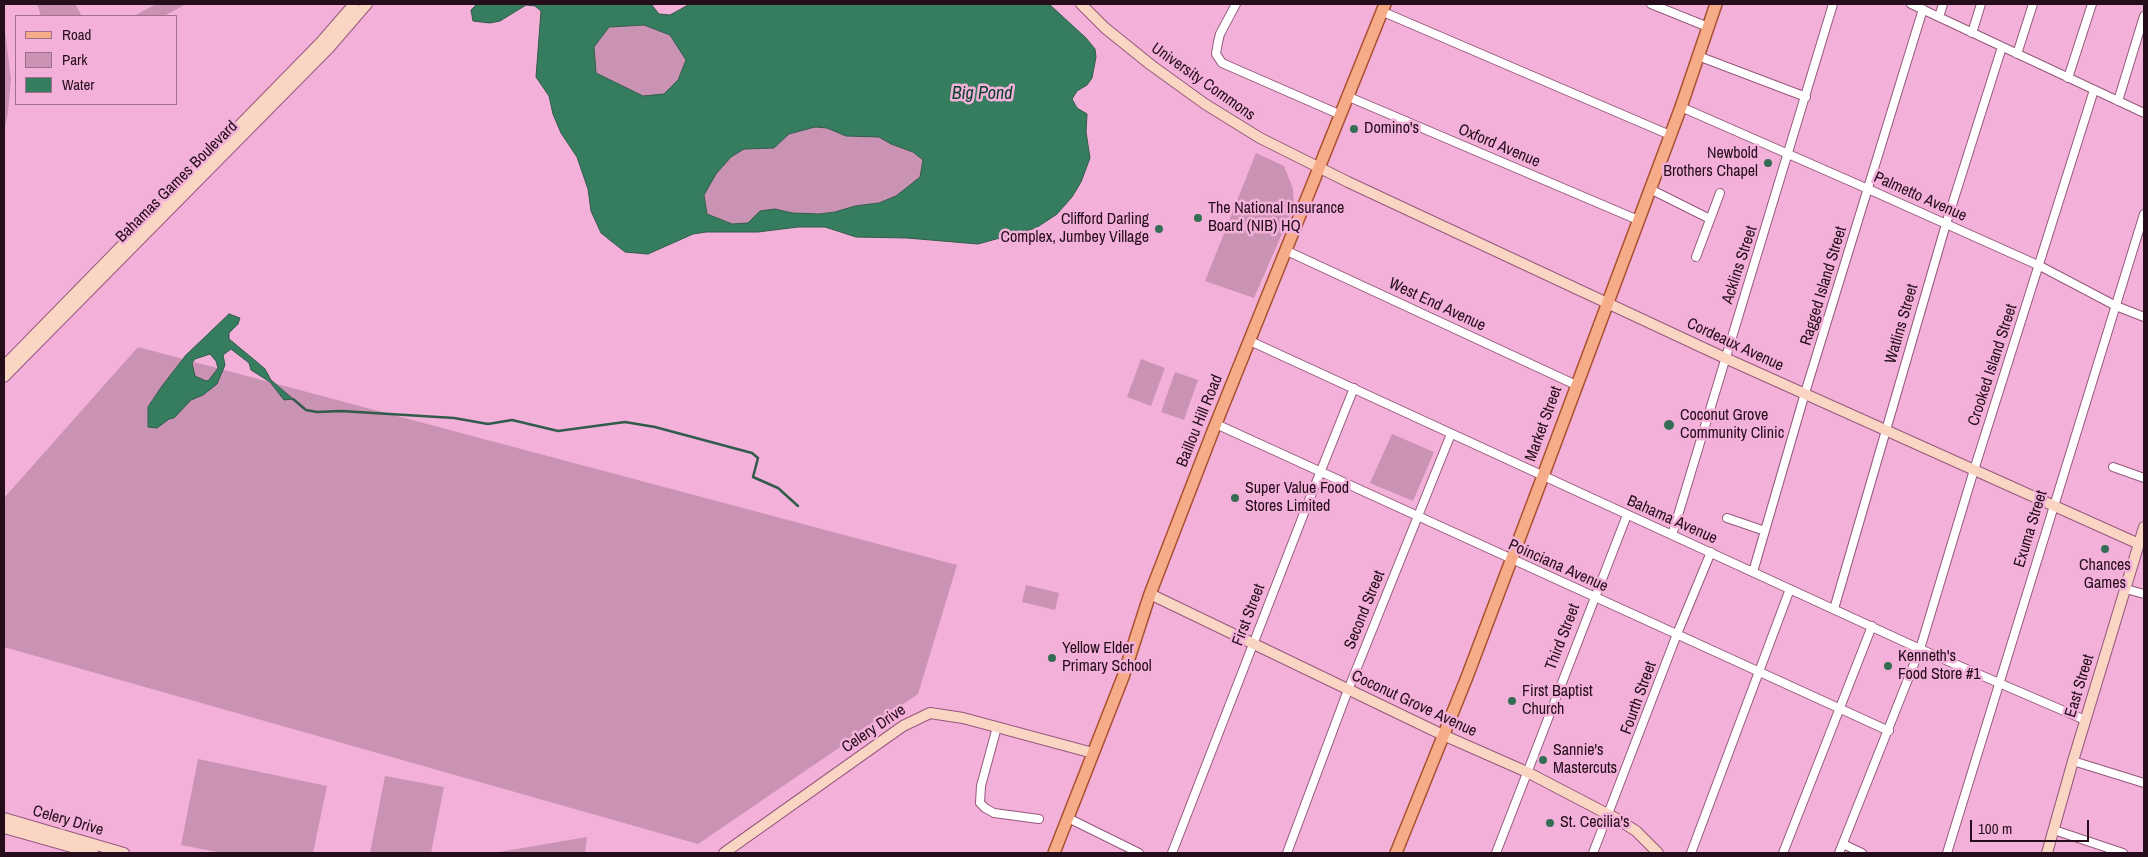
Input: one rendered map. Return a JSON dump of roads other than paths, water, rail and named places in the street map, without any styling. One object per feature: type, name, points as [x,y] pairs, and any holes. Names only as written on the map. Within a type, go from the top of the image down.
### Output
[{"type":"main road","name":"Market Street","points":[[1396,853],[1543,476],[1681,107],[1716,4]]},
{"type":"main road","name":"Baillou Hill Road","points":[[1054,853],[1123,677],[1150,594],[1216,424],[1349,97],[1383,7]]},
{"type":"street","name":"Bahamas Games Boulevard","points":[[4,366],[314,49],[354,4]]},
{"type":"street","name":"Bahamas Games Boulevard","points":[[4,377],[329,48],[367,4]]},
{"type":"street","name":"University Commons","points":[[1081,4],[1105,28],[1205,104],[1260,138],[1320,168]]},
{"type":"street","points":[[1236,4],[1220,34],[1218,42],[1216,54],[1222,63],[1341,115]]},
{"type":"street","points":[[1651,4],[1708,27]]},
{"type":"street","name":"Acklins Street","points":[[1672,535],[1789,155],[1833,4]]},
{"type":"street","points":[[1911,4],[2144,113]]},
{"type":"street","points":[[1940,17],[1944,4]]},
{"type":"street","points":[[1972,33],[1981,4]]},
{"type":"street","points":[[2016,54],[2033,4]]},
{"type":"street","points":[[2068,78],[2092,4]]},
{"type":"street","points":[[1383,7],[1670,135]]},
{"type":"street","name":"Ragged Island Street","points":[[1753,572],[1805,393],[1923,10]]},
{"type":"street","points":[[2118,101],[2144,16]]},
{"type":"street","name":"Watlins Street","points":[[1834,609],[1946,224],[2002,48]]},
{"type":"street","points":[[1698,56],[1806,97]]},
{"type":"street","name":"Crooked Island Street","points":[[1839,853],[1920,649],[1974,470],[2040,266],[2094,90]]},
{"type":"street","name":"Oxford Avenue","points":[[1349,97],[1638,220]]},
{"type":"street","name":"Palmetto Avenue","points":[[1681,107],[1868,188],[2040,266],[2116,306],[2144,317]]},
{"type":"street","name":"Cordeaux Avenue","points":[[1320,168],[1725,358],[2139,544]]},
{"type":"street","points":[[1650,189],[1710,219]]},
{"type":"street","points":[[1696,257],[1720,192]]},
{"type":"street","name":"Exuma Street","points":[[1947,853],[2144,214]]},
{"type":"street","name":"West End Avenue","points":[[1287,250],[1576,385]]},
{"type":"street","name":"Bahama Avenue","points":[[1250,341],[1920,649],[2085,720]]},
{"type":"street","name":"First Street","points":[[1172,853],[1354,388]]},
{"type":"street","name":"Poinciana Avenue","points":[[1216,424],[1321,470],[1510,560],[1889,730]]},
{"type":"street","name":"Second Street","points":[[1287,853],[1348,690],[1450,434]]},
{"type":"street","points":[[2113,467],[2144,478]]},
{"type":"street","name":"Third Street","points":[[1496,853],[1593,597],[1627,515]]},
{"type":"street","points":[[1727,518],[1765,531]]},
{"type":"street","name":"East Street","points":[[2047,853],[2085,720],[2144,528]]},
{"type":"street","name":"Fourth Street","points":[[1594,853],[1677,634],[1711,552]]},
{"type":"street","points":[[1691,853],[1790,589]]},
{"type":"street","points":[[2126,589],[2144,594]]},
{"type":"street","name":"Coconut Grove Avenue","points":[[1150,594],[1443,735],[1526,772],[1610,815],[1636,831],[1658,853]]},
{"type":"street","points":[[1783,853],[1872,626]]},
{"type":"street","name":"Celery Drive","points":[[724,853],[903,726],[920,716],[930,713],[946,714],[1093,753]]},
{"type":"street","points":[[997,727],[980,786],[980,803],[984,808],[994,813],[1039,818]]},
{"type":"street","points":[[2073,761],[2144,783]]},
{"type":"street","name":"Celery Drive","points":[[4,818],[124,853]]},
{"type":"street","points":[[1068,818],[1139,853]]},
{"type":"street","name":"Celery Drive","points":[[4,828],[93,853]]},
{"type":"street","points":[[2054,830],[2123,853]]},
{"type":"street","points":[[1842,844],[1862,853]]},
{"type":"water","name":"Big Pond","points":[[477,4],[651,4],[659,14],[670,15],[690,4],[1049,4],[1086,38],[1095,49],[1096,57],[1092,78],[1087,85],[1077,91],[1072,99],[1077,108],[1087,114],[1086,132],[1090,158],[1081,182],[1072,197],[1057,214],[1036,228],[978,244],[907,238],[856,237],[825,227],[798,227],[758,232],[706,232],[693,234],[648,254],[625,252],[601,233],[591,211],[588,189],[577,157],[561,133],[553,114],[549,96],[536,77],[541,11],[535,6],[526,5],[500,21],[490,23],[473,21],[471,10]],"holes":[[[644,25],[670,35],[686,60],[678,80],[664,94],[643,96],[596,73],[594,47],[609,27]],[[815,127],[827,128],[846,136],[879,137],[891,144],[913,152],[923,160],[920,177],[896,196],[879,203],[855,206],[835,212],[819,214],[792,213],[775,209],[760,211],[748,223],[732,224],[707,214],[704,195],[716,174],[731,157],[744,149],[774,148],[789,134]]]},
{"type":"water","points":[[229,314],[240,318],[238,324],[229,333],[229,339],[265,369],[271,380],[293,399],[284,400],[270,382],[251,370],[249,363],[231,349],[223,355],[225,365],[217,384],[203,395],[191,400],[174,418],[169,419],[157,428],[148,427],[148,407],[186,355]],"holes":[[[210,354],[216,361],[218,368],[209,380],[206,381],[195,376],[192,363],[195,359]]]},
{"type":"waterway","points":[[293,399],[306,410],[317,412],[341,411],[454,418],[488,424],[512,420],[558,431],[625,422],[655,427],[752,453],[758,458],[753,477],[778,488],[798,506]]},
{"type":"place","name":"Domino's","points":[[1354,129]]},
{"type":"place","name":"Newbold Brothers Chapel","points":[[1768,163]]},
{"type":"place","name":"The National Insurance Board (NIB) HQ","points":[[1198,218]]},
{"type":"place","name":"Clifford Darling Complex, Jumbey Village","points":[[1159,229]]},
{"type":"place","name":"Coconut Grove Community Clinic","points":[[1669,425]]},
{"type":"place","name":"Super Value Food Stores Limited","points":[[1235,498]]},
{"type":"place","name":"Chances Games","points":[[2105,549]]},
{"type":"place","name":"Yellow Elder Primary School","points":[[1052,658]]},
{"type":"place","name":"Kenneth's Food Store #1","points":[[1888,666]]},
{"type":"place","name":"First Baptist Church","points":[[1512,701]]},
{"type":"place","name":"Sannie's Mastercuts","points":[[1543,760]]},
{"type":"place","name":"St. Cecilia's","points":[[1550,823]]}]
